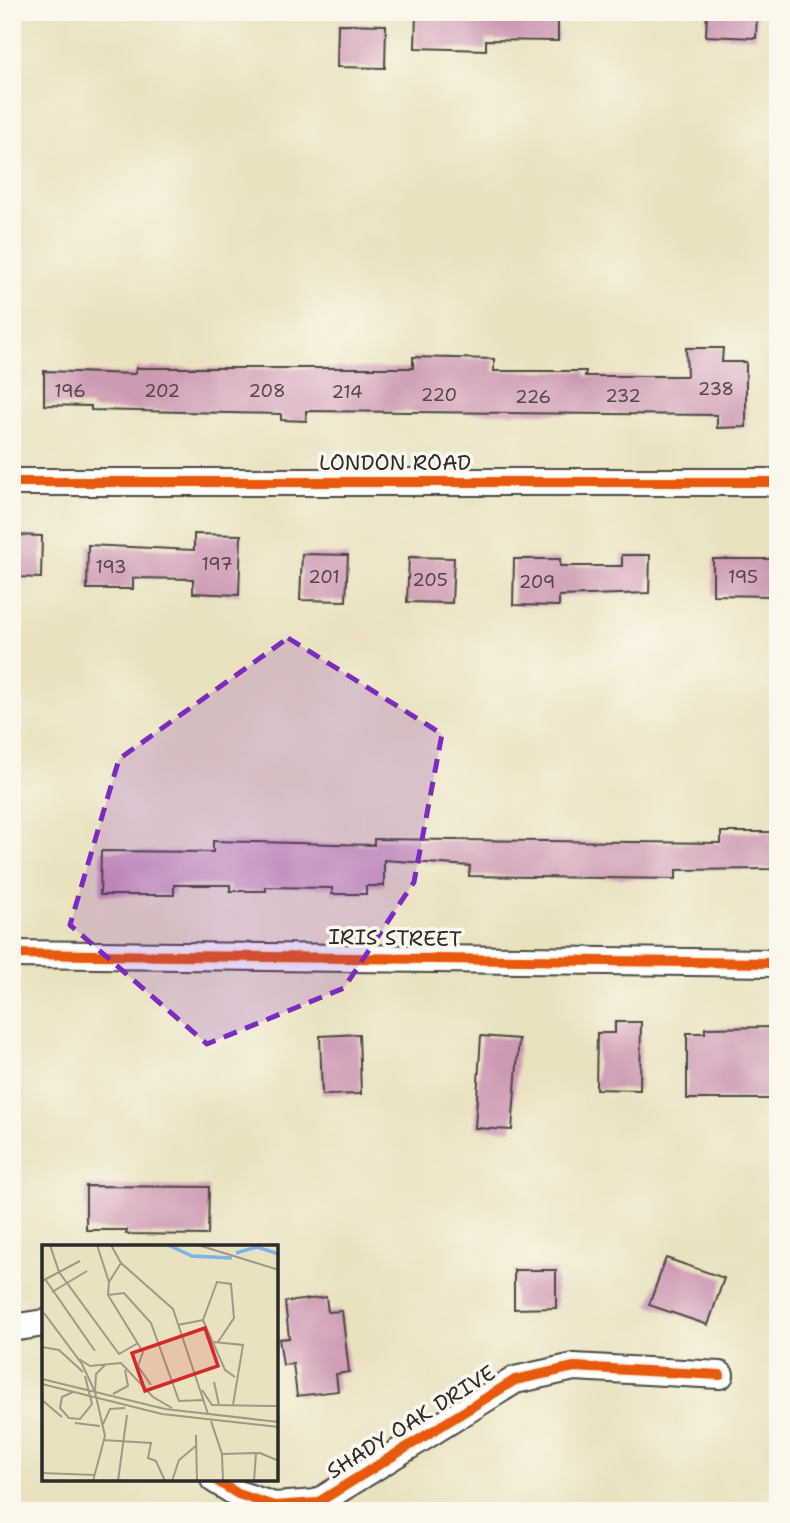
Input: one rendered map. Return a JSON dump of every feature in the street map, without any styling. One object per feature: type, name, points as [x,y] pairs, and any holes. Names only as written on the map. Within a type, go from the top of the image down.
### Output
[{"type":"street","name":"LONDON ROAD","points":[[12,482],[778,482]]},
{"type":"street","name":"IRIS STREET","points":[[12,954],[778,962]]},
{"type":"street","points":[[12,1328],[42,1323]]},
{"type":"street","name":"SHADY OAK DRIVE","points":[[217,1481],[238,1494],[274,1506],[317,1503],[515,1380],[574,1367],[720,1376]]},
{"type":"highlighted area","points":[[288,638],[442,734],[414,882],[344,988],[207,1044],[70,925],[119,759]]},
{"type":"building","points":[[416,12],[558,12],[558,41],[486,40],[486,50],[415,48]]},
{"type":"building","points":[[707,12],[757,12],[756,38],[706,36]]},
{"type":"building","points":[[338,24],[386,25],[385,68],[337,67]]},
{"type":"building","points":[[686,348],[723,348],[722,362],[746,362],[746,427],[717,428],[717,415],[306,411],[306,421],[281,420],[281,414],[91,410],[91,406],[44,405],[44,371],[135,374],[136,368],[413,368],[413,357],[494,359],[494,371],[586,371],[585,376],[687,376]]},
{"type":"building","points":[[194,534],[241,535],[239,595],[193,593],[193,579],[133,578],[133,589],[87,589],[88,545],[194,550]]},
{"type":"building","points":[[12,535],[42,536],[41,578],[12,577]]},
{"type":"building","points":[[302,554],[348,555],[346,601],[300,600]]},
{"type":"building","points":[[622,555],[650,555],[649,593],[559,596],[559,606],[513,605],[514,559],[560,559],[560,566],[622,566]]},
{"type":"building","points":[[409,557],[454,558],[452,603],[407,602]]},
{"type":"building","points":[[713,559],[774,559],[773,596],[713,595]]},
{"type":"building","points":[[721,832],[778,832],[778,869],[676,870],[676,879],[469,876],[470,866],[384,860],[384,886],[366,886],[366,894],[332,894],[332,888],[266,887],[266,891],[230,891],[230,885],[174,885],[174,895],[100,895],[101,851],[213,852],[213,841],[374,845],[374,839],[721,843]]},
{"type":"building","points":[[615,1022],[641,1022],[640,1090],[596,1089],[597,1033],[615,1033]]},
{"type":"building","points":[[778,1027],[778,1099],[687,1099],[687,1033],[705,1033],[705,1028]]},
{"type":"building","points":[[359,1034],[361,1094],[322,1095],[320,1036]]},
{"type":"building","points":[[481,1036],[519,1039],[512,1130],[475,1128]]},
{"type":"building","points":[[86,1186],[209,1187],[208,1235],[126,1234],[127,1230],[86,1230]]},
{"type":"building","points":[[666,1258],[724,1278],[708,1325],[649,1305]]},
{"type":"building","points":[[514,1270],[556,1270],[556,1308],[514,1309]]},
{"type":"building","points":[[326,1297],[328,1312],[342,1311],[349,1372],[336,1374],[338,1391],[297,1396],[293,1364],[283,1365],[279,1339],[289,1338],[285,1302]]},
{"type":"cycle path","points":[[12,482],[778,482]]},
{"type":"cycle path","points":[[12,954],[778,963]]},
{"type":"cycle path","points":[[217,1481],[238,1494],[274,1506],[317,1503],[515,1380],[574,1367],[720,1375]]}]
